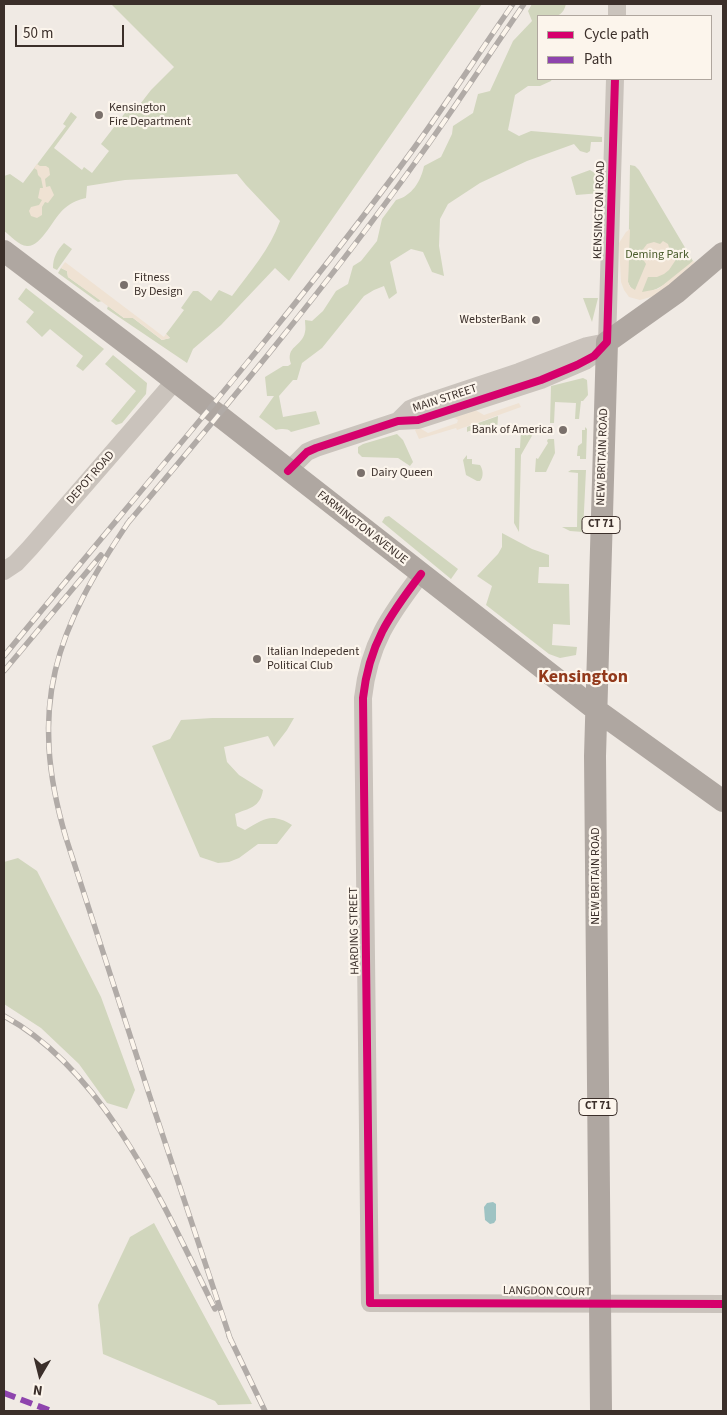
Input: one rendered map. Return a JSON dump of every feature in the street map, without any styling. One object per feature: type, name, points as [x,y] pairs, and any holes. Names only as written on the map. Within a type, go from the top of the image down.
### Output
[{"type":"main road","name":"FARMINGTON AVENUE","points":[[4,251],[595,709],[723,801]]},
{"type":"main road","name":"MAIN STREET","points":[[607,342],[676,293],[723,254]]},
{"type":"main road","name":"NEW BRITAIN ROAD","points":[[601,1411],[595,709],[607,342]]},
{"type":"street","name":"KENSINGTON ROAD","points":[[607,342],[615,80]]},
{"type":"street","name":"MAIN STREET","points":[[288,470],[307,452],[398,421],[410,410],[435,407],[538,373],[587,346],[607,342]]},
{"type":"street","name":"DEPOT ROAD","points":[[4,571],[16,563],[30,548],[174,382]]},
{"type":"street","name":"HARDING STREET","points":[[370,1303],[363,698],[366,676],[379,636],[421,574]]},
{"type":"street","name":"LANGDON COURT","points":[[370,1303],[723,1304]]},
{"type":"green space","points":[[111,4],[482,4],[289,281],[275,268],[221,325],[193,349],[187,363],[107,309],[108,306],[124,318],[133,318],[162,340],[170,338],[166,334],[184,310],[181,308],[193,291],[198,291],[211,301],[219,290],[232,296],[265,251],[280,221],[237,174],[125,180],[87,186],[86,198],[65,208],[38,242],[24,246],[4,231],[4,176],[10,174],[23,183],[66,126],[63,124],[71,112],[77,117],[54,148],[82,170],[84,167],[92,173],[109,151],[101,144],[128,109],[134,112],[151,90],[174,67]]},
{"type":"green space","points":[[532,4],[566,4],[559,15],[537,15],[537,80],[552,80],[540,86],[528,86],[515,95],[508,130],[519,136],[531,131],[602,137],[602,142],[591,142],[590,151],[587,153],[580,151],[574,144],[527,161],[480,183],[448,204],[440,219],[439,246],[444,276],[432,272],[423,252],[411,249],[390,262],[397,293],[389,299],[384,286],[364,296],[322,348],[302,363],[297,380],[293,380],[279,396],[283,417],[316,411],[320,424],[291,432],[286,429],[276,430],[259,417],[274,396],[267,396],[265,377],[283,366],[291,364],[290,354],[303,337],[305,320],[312,321],[323,311],[336,291],[348,284],[353,266],[361,261],[377,241],[382,219],[396,200],[407,195],[415,187],[421,177],[424,166],[441,157],[452,134],[453,126],[473,113],[478,94],[490,91],[513,41],[532,21],[528,11]]},
{"type":"green space","name":"Deming Park","points":[[630,165],[635,166],[639,170],[693,261],[670,281],[660,287],[641,293],[634,290],[628,282]]},
{"type":"green space","points":[[590,170],[601,177],[601,193],[576,195],[571,177]]},
{"type":"green space","points":[[64,243],[72,249],[57,270],[53,268],[54,261],[57,251]]},
{"type":"green space","points":[[61,268],[67,271],[68,277],[102,301],[98,302],[58,273]]},
{"type":"green space","points":[[26,288],[104,349],[83,371],[76,366],[83,356],[50,329],[42,337],[26,322],[34,312],[18,299]]},
{"type":"green space","points":[[583,298],[598,298],[592,322]]},
{"type":"green space","points":[[113,355],[147,383],[146,394],[122,423],[116,425],[111,421],[136,391],[105,364]]},
{"type":"green space","points":[[583,378],[587,380],[588,395],[581,401],[579,419],[575,419],[576,403],[555,402],[554,423],[550,423],[551,386]]},
{"type":"green space","points":[[498,416],[497,432],[467,432],[467,427]]},
{"type":"green space","points":[[585,427],[587,429],[586,459],[580,459],[580,456],[577,456],[578,446],[582,443],[582,430],[585,430]]},
{"type":"green space","points":[[521,430],[534,430],[536,435],[533,434],[521,455],[519,532],[514,523],[515,448],[520,448]]},
{"type":"green space","points":[[397,434],[403,440],[413,462],[410,466],[398,458],[362,457],[358,453],[358,447],[363,444]]},
{"type":"green space","points":[[548,439],[554,439],[555,453],[546,472],[535,472],[536,458],[538,459],[548,443]]},
{"type":"green space","points":[[467,455],[467,459],[472,459],[472,464],[480,465],[481,467],[483,475],[480,481],[466,475],[463,460]]},
{"type":"green space","points":[[571,470],[586,470],[583,532],[570,531],[562,527],[577,527],[578,473],[568,472]]},
{"type":"green space","points":[[389,516],[458,569],[451,579],[382,522],[385,517]]},
{"type":"green space","points":[[502,533],[532,549],[549,555],[549,567],[539,567],[538,583],[569,584],[570,625],[553,624],[552,645],[577,647],[576,655],[560,658],[549,654],[486,605],[492,586],[477,576],[498,554],[502,547]]},
{"type":"green space","points":[[294,718],[274,747],[268,736],[224,747],[227,762],[239,775],[263,790],[257,804],[235,814],[237,826],[245,830],[263,820],[273,818],[292,825],[277,844],[258,844],[239,858],[229,862],[218,863],[200,857],[152,746],[170,739],[181,720]]},
{"type":"green space","points":[[18,858],[37,871],[101,997],[135,1090],[127,1109],[107,1103],[79,1064],[41,1028],[4,1004],[4,862]]},
{"type":"green space","points":[[154,1223],[252,1404],[218,1405],[215,1401],[103,1354],[98,1305],[130,1237]]},
{"type":"shaded area","points":[[37,164],[49,168],[50,175],[45,179],[46,187],[50,186],[54,195],[48,203],[45,202],[42,207],[42,215],[37,218],[31,216],[29,211],[31,207],[39,205],[42,200],[38,198],[40,188],[43,188],[41,178],[34,168]]},
{"type":"shaded area","points":[[630,229],[628,282],[630,287],[635,290],[646,264],[641,256],[641,252],[647,244],[654,242],[660,244],[663,241],[668,244],[671,254],[675,253],[675,261],[664,274],[657,277],[648,277],[642,292],[658,289],[693,261],[695,262],[666,288],[654,296],[640,300],[629,297],[621,282],[619,243]]},
{"type":"shaded area","points":[[65,262],[164,337],[166,334],[170,338],[162,340],[133,318],[124,318],[68,277],[67,271],[61,268]]},
{"type":"shaded area","points":[[519,403],[521,407],[457,430],[456,428],[419,439],[415,430],[418,427],[428,433],[457,423],[458,420],[451,416],[470,407],[484,415]]},
{"type":"water","points":[[493,1202],[496,1204],[496,1220],[490,1224],[485,1220],[484,1207],[487,1203]]},
{"type":"railway","points":[[4,656],[261,346],[361,219],[436,118],[513,4]]},
{"type":"railway","points":[[127,524],[239,390],[348,253],[431,141],[524,4]]},
{"type":"railway","points":[[130,520],[104,560],[83,598],[67,634],[55,671],[49,708],[49,748],[54,791],[66,838],[231,1341]]},
{"type":"railway","points":[[4,671],[101,555]]},
{"type":"railway","points":[[4,1016],[41,1041],[73,1071],[103,1107],[153,1187],[215,1309]]},
{"type":"railway","points":[[229,1336],[265,1411]]},
{"type":"marked path","points":[[4,1393],[51,1411]]},
{"type":"cycle path","points":[[288,471],[307,452],[316,448],[398,421],[418,420],[541,380],[594,356],[607,342],[615,80]]},
{"type":"cycle path","points":[[421,574],[390,617],[382,632],[370,662],[363,698],[370,1303],[723,1304]]},
{"type":"place","name":"Kensington Fire Department","points":[[99,115]]},
{"type":"place","name":"Fitness By Design","points":[[124,285]]},
{"type":"place","name":"WebsterBank","points":[[536,320]]},
{"type":"place","name":"Bank of America","points":[[563,430]]},
{"type":"place","name":"Dairy Queen","points":[[361,473]]},
{"type":"place","name":"Italian Indepedent Political Club","points":[[257,659]]},
{"type":"district","name":"Kensington","points":[[583,678]]}]
